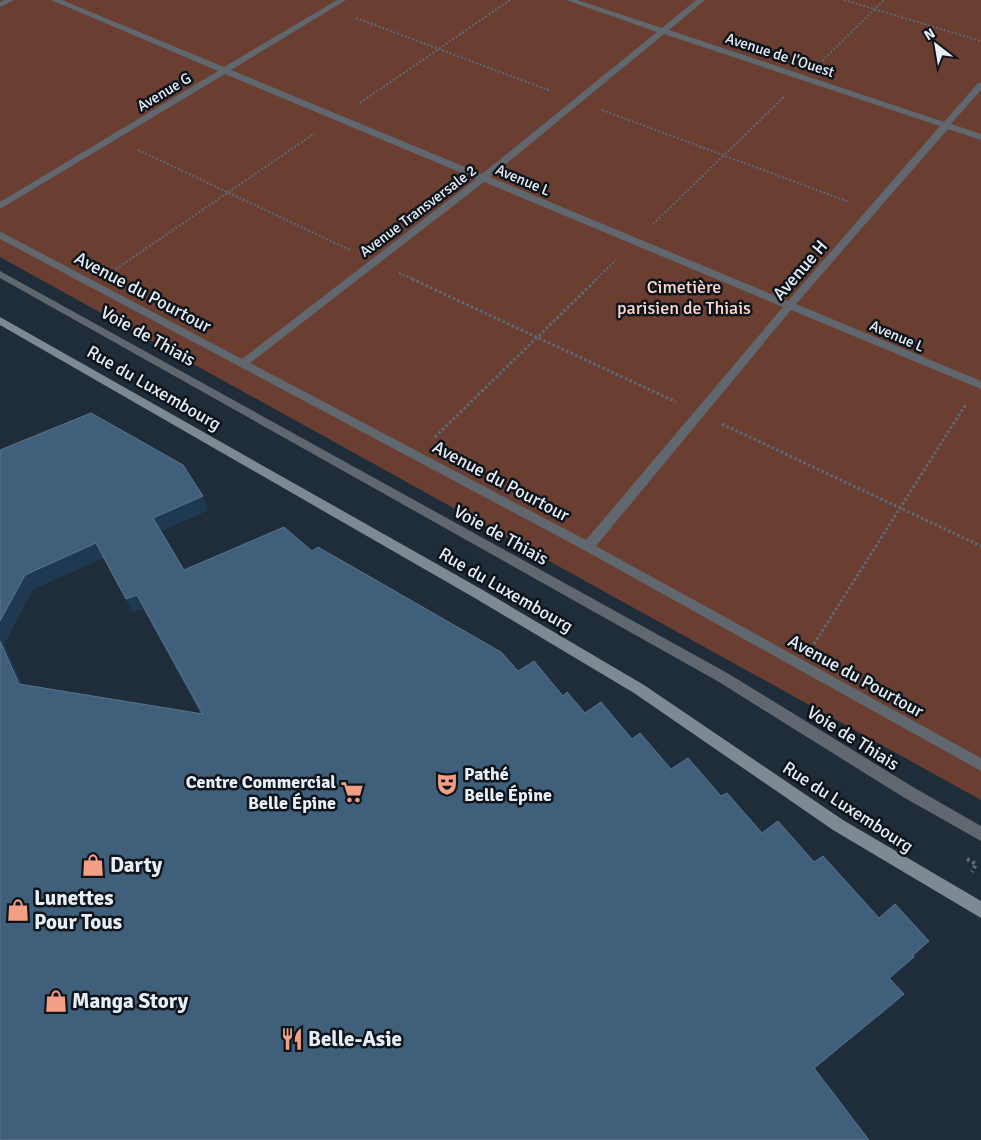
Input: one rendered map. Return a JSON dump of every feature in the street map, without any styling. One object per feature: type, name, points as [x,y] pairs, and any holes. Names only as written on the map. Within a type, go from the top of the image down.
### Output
[{"type":"street","name":"Rue du Luxembourg","points":[[0,320],[477,592],[639,689],[838,825],[981,910]]},
{"type":"lane","points":[[0,5],[10,0]]},
{"type":"lane","name":"Avenue L","points":[[55,0],[979,385]]},
{"type":"lane","name":"Avenue G","points":[[0,206],[342,0]]},
{"type":"lane","name":"Avenue de l'Ouest","points":[[570,0],[981,137]]},
{"type":"lane","name":"Avenue Transversale 2","points":[[242,364],[483,178],[701,0]]},
{"type":"lane","name":"Avenue H","points":[[588,547],[790,306],[948,126],[981,85]]},
{"type":"lane","name":"Avenue du Pourtour","points":[[0,235],[588,547],[981,765]]},
{"type":"lane","name":"Voie de Thiais","points":[[0,274],[452,528],[724,678],[908,792],[981,834]]},
{"type":"path","points":[[93,285],[510,0]]},
{"type":"path","points":[[844,0],[981,41]]},
{"type":"path","points":[[113,138],[981,546]]},
{"type":"path","points":[[801,665],[979,385]]},
{"type":"path","points":[[976,864],[981,867]]},
{"type":"green space","name":"Cimetière parisien de Thiais","points":[[0,0],[981,0],[981,800],[0,257]]},
{"type":"building","name":"Centre Commercial Belle Épine","points":[[91,413],[183,465],[203,496],[153,518],[184,570],[284,527],[312,551],[318,547],[501,652],[518,671],[534,661],[563,696],[567,692],[585,713],[601,702],[632,739],[640,733],[671,769],[688,758],[721,796],[727,793],[762,833],[778,821],[814,862],[823,856],[879,918],[895,904],[929,941],[913,955],[914,957],[889,978],[904,994],[814,1068],[869,1140],[0,1140],[0,641],[19,684],[203,714],[137,595],[126,599],[96,543],[25,575],[0,621],[0,450]]},
{"type":"place","name":"Pathé Belle Épine","points":[[447,784]]},
{"type":"place","name":"Centre Commercial Belle Épine","points":[[352,792]]},
{"type":"place","name":"Darty","points":[[93,865]]},
{"type":"place","name":"Lunettes Pour Tous","points":[[18,910]]},
{"type":"place","name":"Manga Story","points":[[56,1001]]},
{"type":"place","name":"Belle-Asie","points":[[292,1039]]}]
